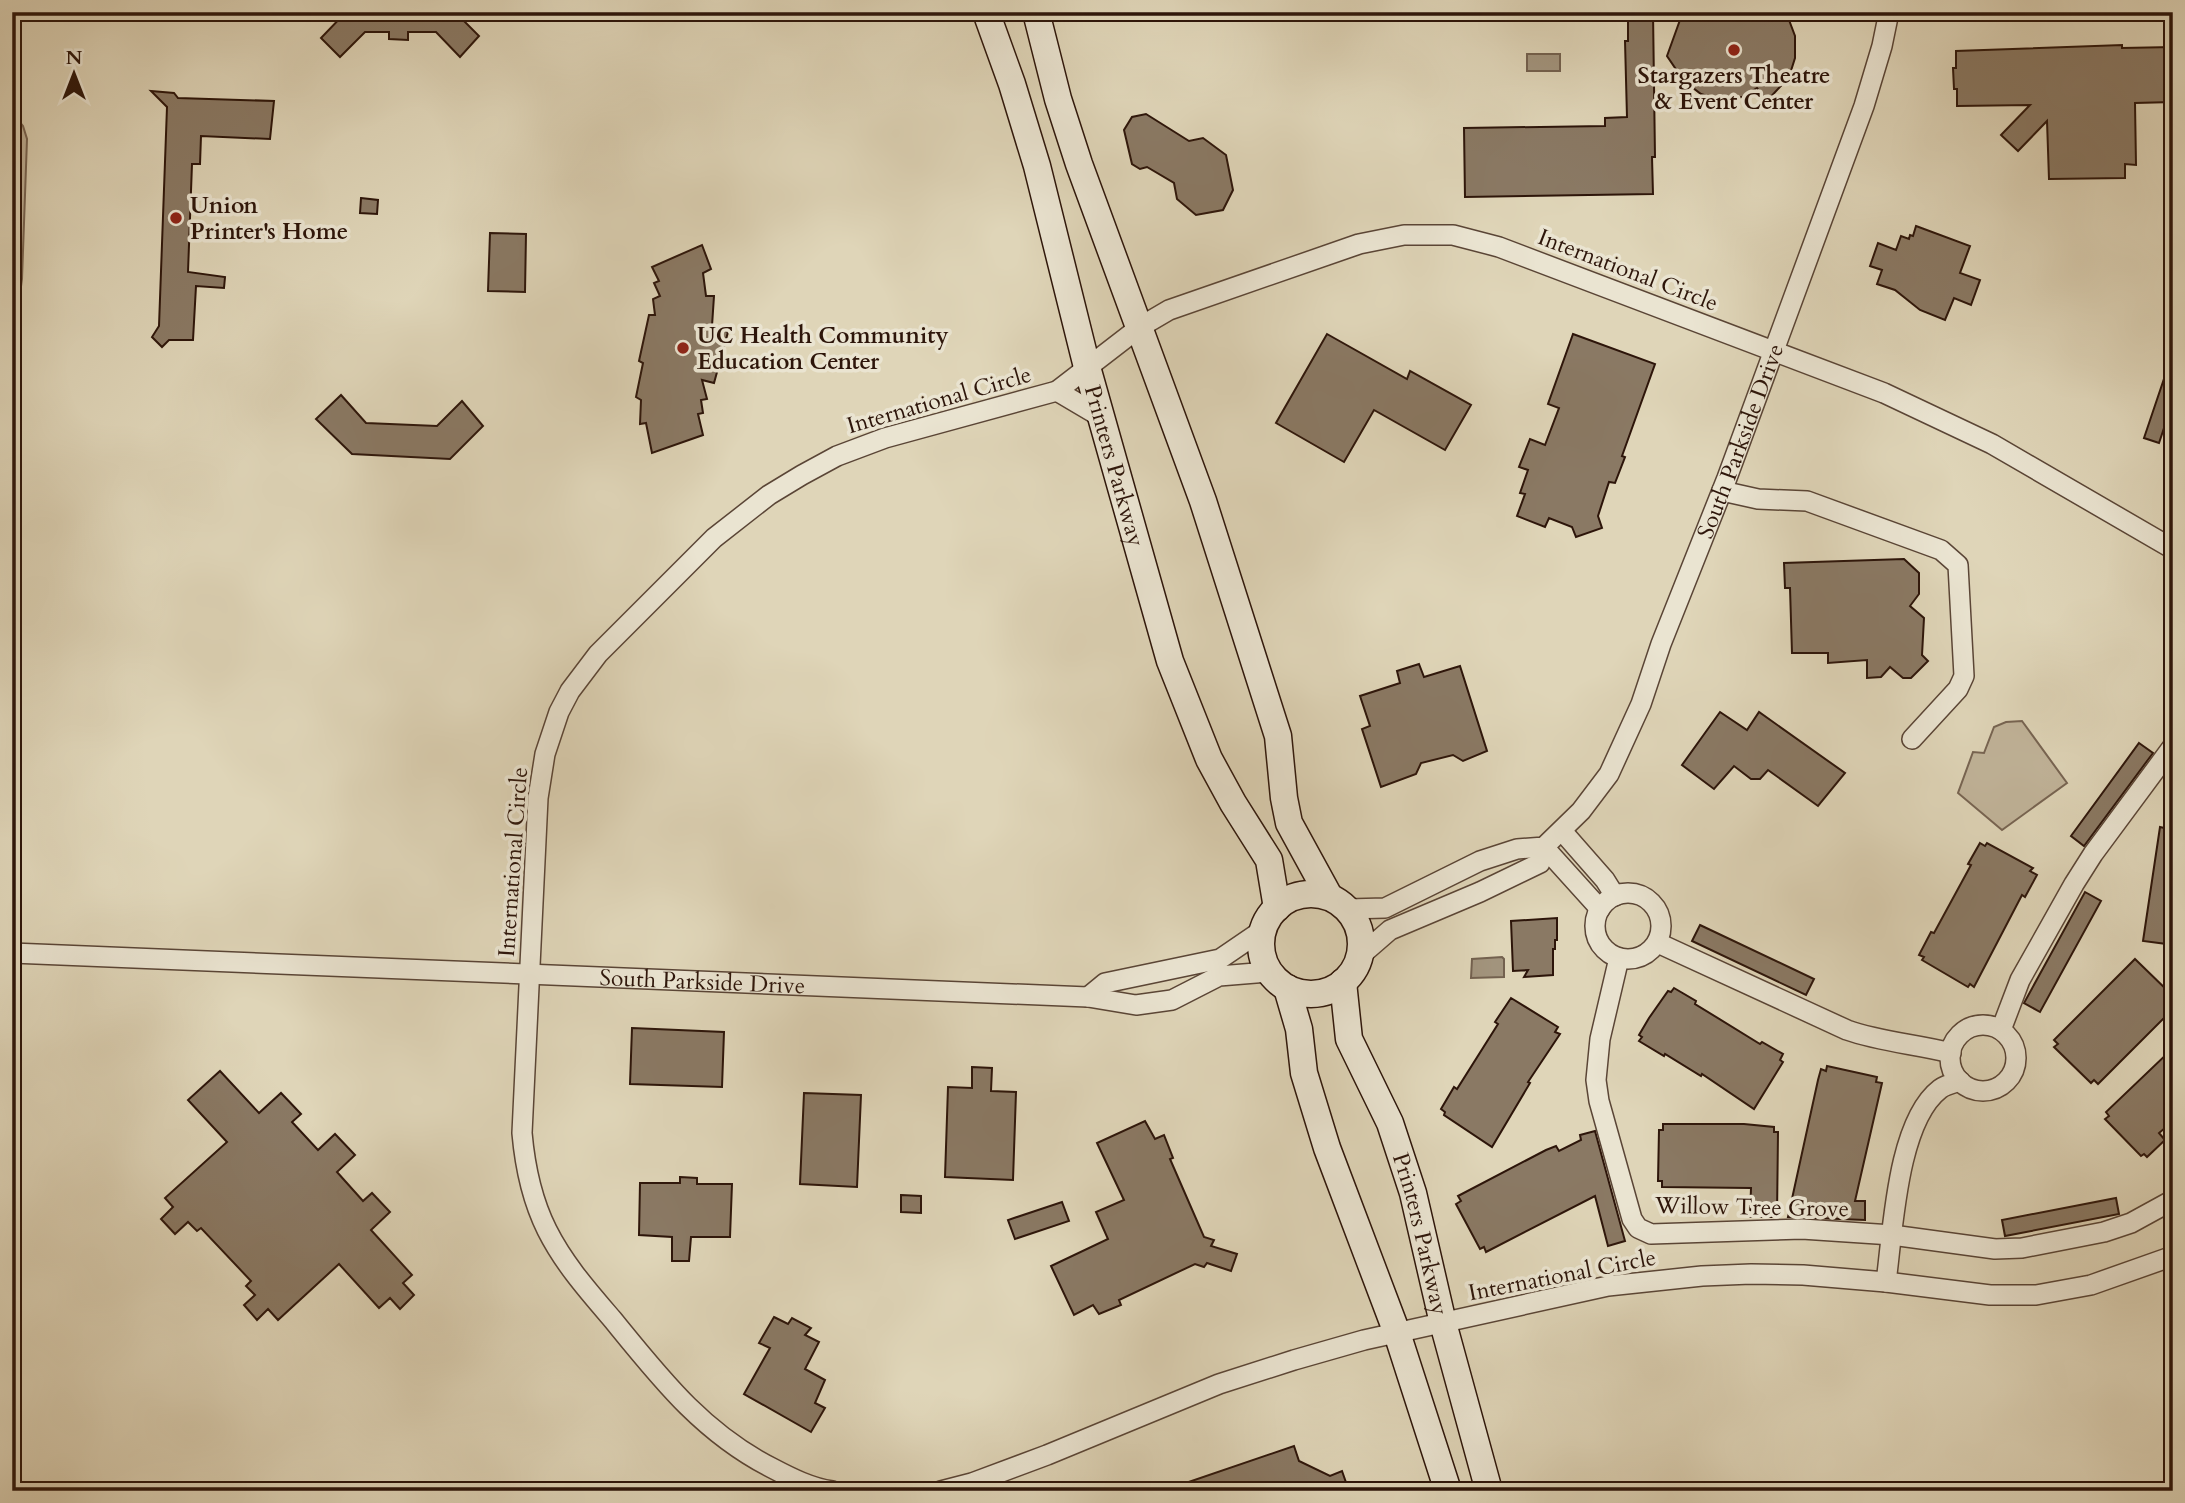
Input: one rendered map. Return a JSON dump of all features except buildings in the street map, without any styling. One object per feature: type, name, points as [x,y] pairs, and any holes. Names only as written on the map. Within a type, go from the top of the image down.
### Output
[{"type":"main road","name":"Printers Parkway","points":[[986,12],[1037,166],[1087,367],[1170,661],[1209,759],[1269,860],[1277,908]]},
{"type":"main road","points":[[1036,12],[1058,99],[1217,540],[1278,736],[1289,823],[1359,931],[1360,956]]},
{"type":"main road","points":[[1339,903],[1307,894],[1286,900],[1271,912],[1261,931],[1261,947],[1299,1029],[1304,1073],[1327,1148],[1397,1333],[1448,1491]]},
{"type":"main road","name":"South Parkside Drive","points":[[1278,980],[1305,995],[1329,990],[1349,978],[1360,956]]},
{"type":"main road","name":"Printers Parkway","points":[[1343,982],[1349,1040],[1390,1123],[1413,1193],[1443,1323],[1489,1491]]},
{"type":"street","name":"South Parkside Drive","points":[[1360,956],[1390,930],[1540,863],[1544,847],[1598,791],[1627,738],[1722,491],[1864,106],[1889,12]]},
{"type":"street","name":"International Circle","points":[[832,1491],[801,1482],[759,1462],[728,1442],[674,1394],[560,1254],[537,1207],[524,1158],[522,1133],[541,775],[559,712],[570,691],[598,654],[715,538],[769,495],[837,456],[885,438],[1057,391],[1140,327],[1169,310],[1359,244],[1404,235],[1453,235],[1499,247],[1884,393],[1972,433],[2173,549]]},
{"type":"street","name":"International Circle","points":[[1057,391],[1101,417]]},
{"type":"street","points":[[1722,491],[1758,499],[1807,501],[1941,550],[1958,565],[1964,676],[1958,688],[1912,739]]},
{"type":"street","points":[[2001,1030],[2020,980],[2074,884],[2173,746]]},
{"type":"street","points":[[1562,831],[1605,880],[1607,903]]},
{"type":"street","points":[[1339,903],[1385,908],[1480,861],[1517,849],[1544,847],[1607,903]]},
{"type":"street","points":[[1626,893],[1637,894],[1657,908],[1661,931],[1658,943],[1643,957],[1619,958],[1608,953],[1597,938],[1595,920],[1607,903],[1626,893]]},
{"type":"street","points":[[1088,997],[1105,983],[1220,959],[1261,931]]},
{"type":"street","points":[[1658,943],[1847,1030],[1872,1039],[1951,1053]]},
{"type":"street","name":"South Parkside Drive","points":[[12,953],[1088,997],[1136,1005],[1172,1000],[1219,976],[1278,980]]},
{"type":"street","name":"Willow Tree Grove","points":[[1619,958],[1600,1040],[1596,1080],[1632,1219],[1639,1228],[1651,1234],[1802,1229],[1892,1235],[1995,1249],[2035,1246],[2104,1232],[2131,1223],[2173,1200]]},
{"type":"street","points":[[1980,1024],[2001,1030],[2014,1045],[2016,1055],[2016,1065],[2006,1082],[1988,1090],[1977,1090],[1960,1081],[1954,1073],[1951,1053],[1960,1034],[1980,1024]]},
{"type":"street","points":[[1886,1282],[1906,1149],[1913,1129],[1922,1111],[1940,1089],[1960,1081]]},
{"type":"street","name":"International Circle","points":[[941,1491],[972,1483],[1047,1455],[1219,1384],[1294,1360],[1397,1333],[1608,1286],[1677,1278],[1751,1274],[1803,1275],[1990,1295],[2036,1295],[2091,1285],[2173,1256]]},
{"type":"shaded area","points":[[1527,54],[1560,54],[1560,71],[1527,71]]},
{"type":"shaded area","points":[[12,113],[23,126],[27,139],[22,279],[20,294],[12,308]]},
{"type":"shaded area","points":[[2022,721],[2067,783],[2002,830],[1958,793],[1973,752],[1984,753],[1994,727],[2006,722]]},
{"type":"shaded area","points":[[1502,957],[1504,977],[1471,978],[1472,959]]},
{"type":"place","name":"Stargazers Theatre & Event Center","points":[[1734,50]]},
{"type":"place","name":"Union Printer's Home","points":[[176,218]]},
{"type":"place","name":"UC Health Community Education Center","points":[[683,348]]}]
